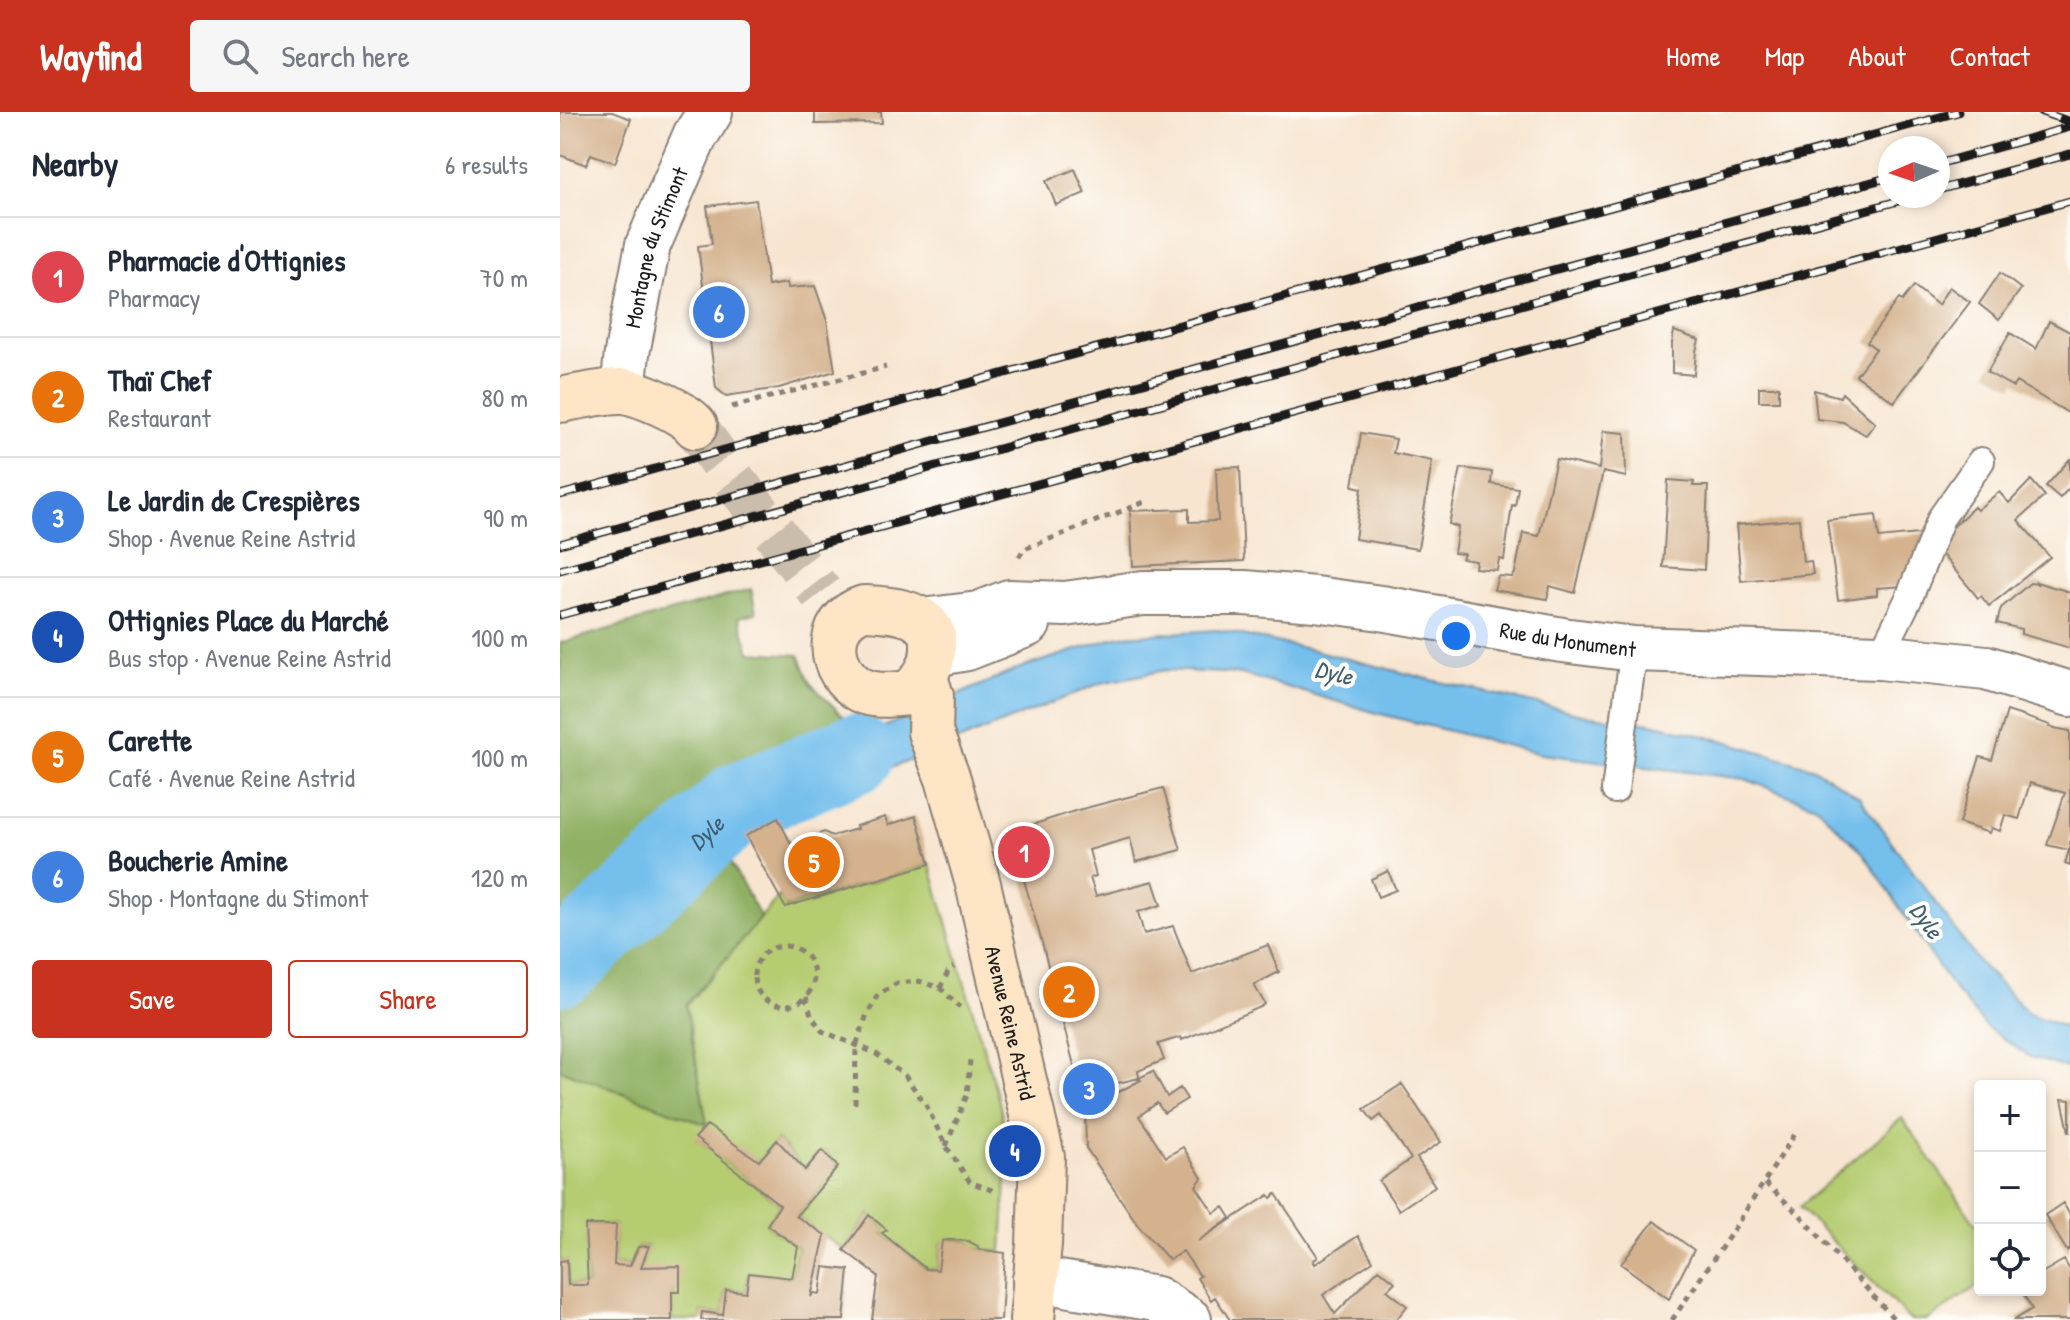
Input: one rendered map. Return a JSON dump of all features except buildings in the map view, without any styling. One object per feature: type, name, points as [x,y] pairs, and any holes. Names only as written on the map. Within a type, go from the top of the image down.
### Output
[{"type":"main road","points":[[560,400],[623,391],[670,407],[693,422]]},
{"type":"main road","points":[[821,593],[849,623]]},
{"type":"main road","points":[[896,611],[922,695],[871,694],[844,675],[835,655],[849,623],[896,611]]},
{"type":"main road","name":"Avenue Reine Astrid","points":[[922,695],[978,884],[1042,1157],[1039,1244],[1033,1300]]},
{"type":"street","name":"Montagne du Stimont","points":[[623,391],[627,353],[648,245],[695,136],[710,112]]},
{"type":"street","name":"Rue du Monument","points":[[922,695],[979,614],[1009,602],[1065,604],[1143,593],[1245,593],[1315,599],[1634,649],[1880,657],[1986,668],[2070,694]]},
{"type":"street","name":"Rue du Monument","points":[[922,695],[967,648],[1022,627],[1065,604]]},
{"type":"street","points":[[1033,1300],[1156,1299],[1189,1320]]},
{"type":"lane","points":[[1880,657],[1909,598],[1941,518],[1981,461]]},
{"type":"lane","points":[[1615,790],[1634,649]]},
{"type":"path","points":[[693,422],[886,367]]},
{"type":"path","points":[[979,614],[1024,549],[1145,502]]},
{"type":"path","points":[[785,945],[795,947],[811,960],[815,979],[806,997],[798,1003],[778,1006],[761,996],[754,977],[759,958],[766,951],[785,945]]},
{"type":"path","points":[[855,1104],[856,1046],[877,996],[897,983],[919,981],[940,988],[960,1007],[963,1018]]},
{"type":"path","points":[[806,997],[811,1015],[822,1031],[875,1053],[905,1076],[926,1105],[946,1146],[970,1182],[994,1192],[1006,1191]]},
{"type":"path","points":[[946,1146],[967,1095],[970,1054]]},
{"type":"path","points":[[1672,1320],[1797,1131]]},
{"type":"path","points":[[1765,1183],[1800,1215],[1895,1320]]},
{"type":"green space","points":[[751,589],[756,613],[739,617],[750,652],[799,655],[811,684],[863,736],[750,785],[757,807],[720,844],[761,918],[686,1005],[707,1125],[560,1069],[560,643]]},
{"type":"green space","points":[[930,864],[999,1101],[1008,1147],[1002,1252],[978,1249],[968,1241],[957,1239],[942,1242],[938,1270],[926,1269],[882,1233],[886,1229],[869,1215],[844,1250],[796,1216],[838,1167],[823,1151],[805,1170],[777,1140],[759,1161],[696,1138],[780,1205],[767,1225],[798,1247],[792,1278],[749,1273],[746,1292],[726,1290],[723,1315],[702,1312],[701,1320],[672,1320],[672,1292],[641,1267],[648,1246],[638,1247],[630,1266],[614,1265],[615,1225],[586,1225],[588,1285],[568,1285],[567,1261],[560,1261],[560,1069],[707,1124],[686,1005],[779,896],[786,907]]},
{"type":"green space","points":[[1902,1118],[1974,1221],[1974,1288],[1928,1320],[1910,1320],[1799,1207]]},
{"type":"water","points":[[1218,630],[1591,716],[1651,723],[1729,742],[1814,768],[1859,797],[1980,964],[2029,1014],[2070,1029],[2070,1069],[2030,1057],[1986,1027],[1950,984],[1864,854],[1816,806],[1745,779],[1541,754],[1377,713],[1241,674],[1166,670],[1101,683],[894,767],[757,807],[750,785],[1020,668],[1120,636]]},
{"type":"waterway","name":"Dyle","points":[[560,966],[739,802],[855,754]]},
{"type":"tunnel","points":[[695,426],[821,593]]},
{"type":"railway","points":[[560,495],[1958,112]]},
{"type":"railway","points":[[2042,112],[2070,122]]},
{"type":"railway","points":[[1950,161],[2070,127]]},
{"type":"railway","points":[[1950,187],[2070,154]]},
{"type":"railway","points":[[560,544],[1878,180]]},
{"type":"railway","points":[[560,615],[2070,201]]},
{"type":"railway","points":[[560,570],[1878,206]]},
{"type":"place","name":"Boucherie Amine","points":[[719,312]]},
{"type":"place","name":"Pharmacie d'Ottignies","points":[[1024,852]]},
{"type":"place","name":"Carette","points":[[814,862]]},
{"type":"place","name":"Thaï Chef","points":[[1069,992]]},
{"type":"place","name":"Le Jardin de Crespières","points":[[1089,1089]]},
{"type":"place","name":"Ottignies Place du Marché","points":[[1015,1151]]}]
